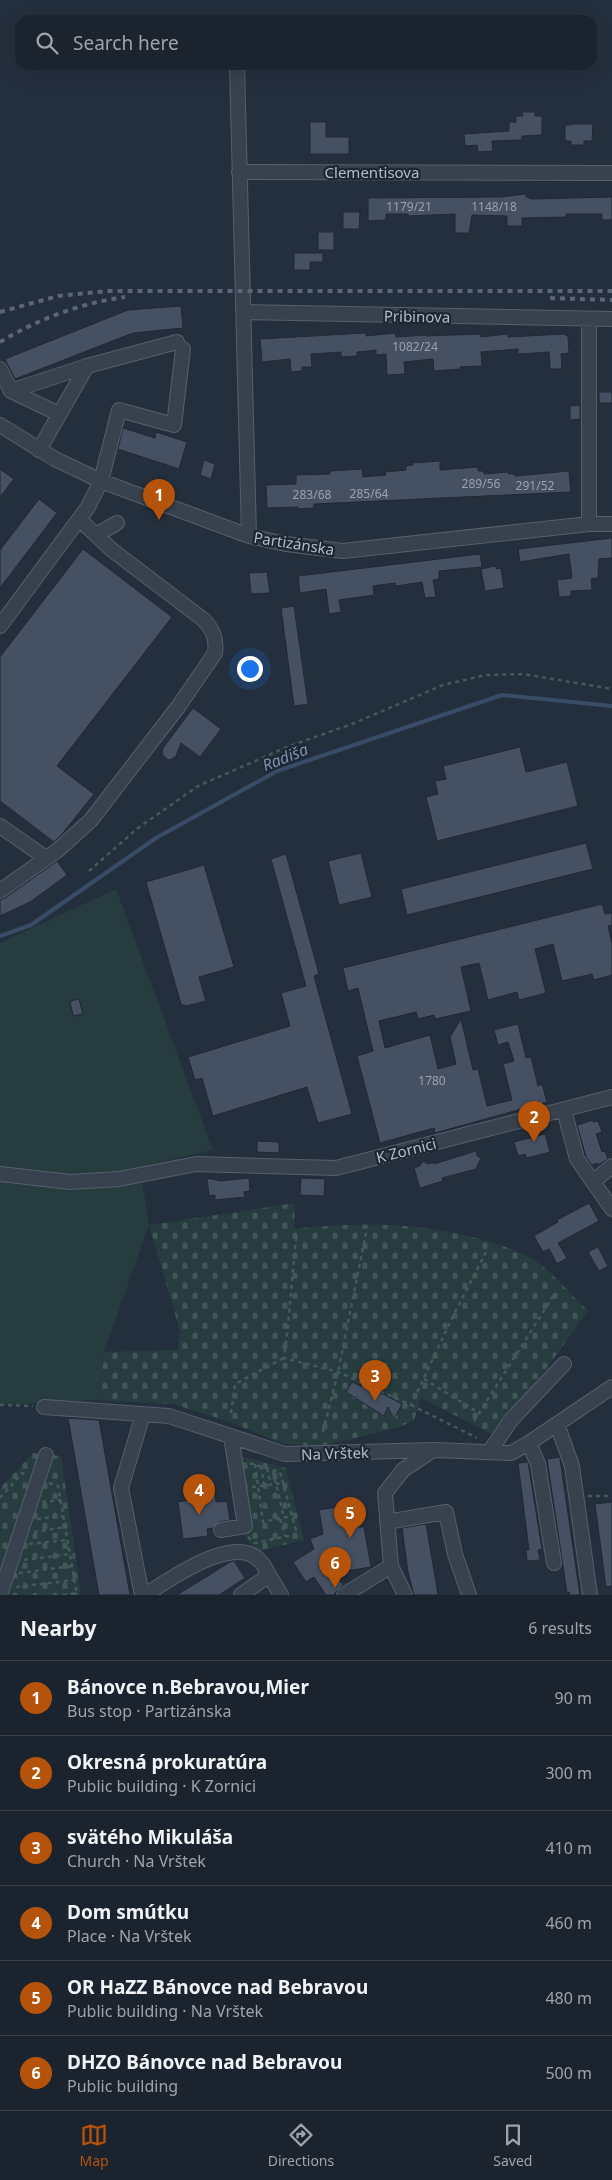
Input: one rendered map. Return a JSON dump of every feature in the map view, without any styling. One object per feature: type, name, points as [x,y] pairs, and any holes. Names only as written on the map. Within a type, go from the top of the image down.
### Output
[{"type":"street","points":[[237,70],[249,536]]},
{"type":"street","name":"Clementisova","points":[[239,172],[612,173]]},
{"type":"street","name":"Pribinova","points":[[244,312],[612,319]]},
{"type":"street","points":[[589,320],[589,524]]},
{"type":"street","points":[[0,626],[80,520],[101,481],[119,410],[174,425],[180,346],[87,366],[11,391]]},
{"type":"street","points":[[39,450],[87,366]]},
{"type":"street","points":[[0,368],[11,391],[59,414]]},
{"type":"street","name":"Partizánska","points":[[0,425],[39,450],[101,481],[249,536],[286,544],[343,550],[589,524],[612,524]]},
{"type":"street","points":[[0,890],[58,850],[90,820],[178,708],[211,661],[217,644],[210,626],[204,620],[112,550],[80,520]]},
{"type":"street","points":[[96,535],[117,523]]},
{"type":"street","points":[[0,826],[46,858]]},
{"type":"street","name":"K Zornici","points":[[0,1174],[70,1182],[119,1179],[196,1164],[336,1168],[612,1097]]},
{"type":"street","points":[[564,1110],[577,1158],[594,1181],[607,1192],[612,1209]]},
{"type":"street","points":[[594,1181],[612,1166]]},
{"type":"street","points":[[490,1451],[511,1420],[564,1364]]},
{"type":"street","name":"Na Vrštek","points":[[44,1407],[169,1416],[285,1454],[434,1450],[511,1453],[612,1387]]},
{"type":"street","points":[[141,1414],[141,1421],[121,1488],[144,1595],[188,1569],[230,1551],[249,1554],[259,1559],[281,1595]]},
{"type":"street","points":[[557,1424],[572,1466],[590,1595]]},
{"type":"street","points":[[221,1530],[245,1526],[246,1488],[231,1436]]},
{"type":"street","points":[[529,1443],[538,1464],[554,1564]]},
{"type":"street","points":[[404,1595],[391,1566],[385,1493],[403,1470],[434,1450]]},
{"type":"street","points":[[1,1592],[46,1455]]},
{"type":"street","points":[[388,1522],[446,1512],[455,1554],[469,1595]]},
{"type":"street","points":[[344,1595],[391,1566]]},
{"type":"street","points":[[240,1595],[269,1575]]},
{"type":"path","points":[[89,871],[138,828],[198,786],[287,747],[352,724],[443,685],[486,674],[523,674],[612,689]]},
{"type":"path","points":[[323,1432],[338,1372],[366,1233]]},
{"type":"path","points":[[284,1358],[296,1237]]},
{"type":"path","points":[[411,1405],[486,1252]]},
{"type":"path","points":[[474,1421],[554,1295]]},
{"type":"path","points":[[231,1413],[235,1384],[284,1358],[338,1372],[411,1405],[488,1444],[490,1451]]},
{"type":"path","points":[[424,1379],[479,1413]]},
{"type":"path","points":[[0,1405],[44,1407]]},
{"type":"path","points":[[238,1527],[242,1537],[248,1536],[255,1543],[297,1534],[280,1472],[248,1462],[249,1471]]},
{"type":"path","points":[[255,1464],[263,1522],[292,1516]]},
{"type":"path","points":[[261,1466],[264,1486]]},
{"type":"path","points":[[267,1468],[271,1485]]},
{"type":"path","points":[[273,1470],[284,1518]]},
{"type":"path","points":[[0,1498],[22,1473],[58,1486],[77,1594],[63,1595]]},
{"type":"path","points":[[246,1488],[251,1479]]},
{"type":"path","points":[[246,1488],[283,1483]]},
{"type":"path","points":[[576,1497],[612,1496]]},
{"type":"path","points":[[24,1520],[63,1516]]},
{"type":"path","points":[[280,1519],[285,1536]]},
{"type":"path","points":[[16,1546],[67,1540]]},
{"type":"path","points":[[9,1568],[70,1554]]},
{"type":"path","points":[[9,1568],[72,1566]]},
{"type":"path","points":[[1,1592],[74,1580]]},
{"type":"green space","points":[[116,889],[213,1150],[140,1167],[149,1225],[104,1352],[98,1400],[0,1405],[0,943]]},
{"type":"green space","points":[[295,1203],[294,1229],[341,1225],[387,1225],[455,1233],[508,1248],[529,1257],[543,1266],[588,1311],[497,1437],[421,1398],[414,1420],[400,1427],[322,1446],[278,1442],[233,1423],[173,1404],[98,1400],[104,1352],[178,1350],[180,1331],[149,1225]]},
{"type":"green space","points":[[33,1453],[61,1456],[81,1595],[0,1595],[0,1488]]},
{"type":"green space","points":[[239,1456],[286,1468],[304,1540],[256,1552],[240,1530]]},
{"type":"building","points":[[522,112],[535,112],[535,116],[542,116],[542,135],[522,136],[522,140],[492,141],[493,151],[478,152],[477,145],[465,146],[464,134],[509,131],[509,122],[516,122],[516,116],[523,116]]},
{"type":"building","points":[[310,122],[326,122],[326,137],[349,137],[349,154],[310,154]]},
{"type":"building","points":[[593,124],[592,141],[584,141],[584,145],[571,145],[571,141],[565,141],[565,125]]},
{"type":"building","points":[[526,194],[526,197],[532,199],[612,197],[612,220],[602,220],[602,214],[566,214],[566,217],[522,218],[522,226],[507,226],[507,216],[472,215],[469,233],[455,233],[455,214],[408,216],[408,214],[386,214],[386,220],[368,221],[368,198],[500,197]]},
{"type":"building","points":[[343,212],[360,212],[359,229],[343,229]]},
{"type":"building","points":[[318,232],[334,232],[334,250],[318,250]]},
{"type":"building","points":[[294,253],[323,253],[323,262],[310,262],[310,270],[294,270]]},
{"type":"building","points":[[181,306],[183,328],[133,333],[15,379],[5,359],[128,310]]},
{"type":"building","points":[[366,333],[366,336],[395,333],[396,337],[480,334],[481,337],[508,334],[508,337],[563,334],[568,336],[569,353],[561,354],[562,369],[550,369],[549,352],[518,354],[518,349],[481,352],[482,366],[434,371],[433,359],[404,362],[405,374],[387,375],[386,354],[376,355],[376,350],[357,352],[357,356],[341,357],[341,352],[311,354],[312,367],[302,367],[302,371],[291,372],[290,359],[262,362],[260,339]]},
{"type":"building","points":[[599,392],[612,392],[612,403],[599,403]]},
{"type":"building","points":[[580,405],[580,419],[570,420],[570,406]]},
{"type":"building","points":[[123,428],[155,438],[156,432],[187,442],[179,469],[118,449]]},
{"type":"building","points":[[204,460],[215,464],[211,479],[200,475]]},
{"type":"building","points":[[440,461],[440,470],[478,467],[478,471],[484,471],[484,474],[508,472],[509,474],[515,474],[515,476],[569,471],[571,492],[314,504],[314,508],[298,509],[298,507],[267,508],[266,485],[296,484],[296,475],[330,474],[330,471],[362,469],[363,477],[386,475],[385,472],[406,470],[406,466],[413,465],[412,463]]},
{"type":"building","points":[[0,469],[14,479],[0,497]]},
{"type":"building","points":[[39,499],[57,513],[0,588],[0,550]]},
{"type":"building","points":[[612,538],[612,558],[599,559],[598,578],[591,579],[592,590],[571,591],[571,596],[559,597],[557,580],[572,578],[569,554],[520,562],[518,549]]},
{"type":"building","points":[[83,549],[172,617],[57,766],[94,794],[54,842],[0,801],[0,657]]},
{"type":"building","points":[[480,554],[482,567],[439,571],[439,579],[433,580],[436,597],[425,598],[422,582],[396,586],[395,583],[373,586],[374,595],[339,600],[341,612],[329,614],[326,589],[300,593],[298,576]]},
{"type":"building","points":[[496,566],[496,569],[501,568],[504,588],[485,591],[481,569]]},
{"type":"building","points":[[267,572],[270,593],[251,594],[249,573]]},
{"type":"building","points":[[294,606],[308,704],[294,706],[281,608]]},
{"type":"building","points":[[193,708],[221,729],[200,757],[181,743],[176,756],[170,760],[167,759],[162,754],[163,748]]},
{"type":"building","points":[[520,747],[526,772],[567,762],[578,806],[437,841],[426,797],[438,794],[435,781],[446,779],[443,766]]},
{"type":"building","points":[[586,843],[593,869],[407,915],[401,889]]},
{"type":"building","points":[[361,853],[372,897],[339,905],[328,861]]},
{"type":"building","points":[[286,854],[319,974],[314,976],[352,1114],[318,1123],[307,1087],[213,1116],[202,1078],[195,1080],[188,1057],[290,1026],[281,993],[306,986],[271,859]]},
{"type":"building","points":[[57,861],[67,875],[30,902],[0,916],[0,900]]},
{"type":"building","points":[[204,865],[234,967],[199,977],[206,1001],[186,1006],[181,1004],[146,882]]},
{"type":"building","points":[[602,904],[605,914],[612,913],[612,925],[608,926],[612,944],[612,975],[594,980],[592,974],[562,981],[553,944],[535,949],[546,993],[519,1000],[517,992],[488,1000],[479,963],[461,967],[471,1011],[435,1019],[434,1015],[418,1019],[416,1012],[379,1021],[385,1048],[430,1035],[438,1069],[456,1064],[450,1037],[461,1019],[473,1070],[478,1069],[487,1106],[512,1100],[503,1064],[514,1061],[508,1042],[498,1045],[494,1030],[518,1024],[526,1058],[531,1057],[538,1086],[542,1084],[547,1102],[435,1133],[434,1128],[380,1143],[357,1056],[373,1051],[358,988],[348,991],[343,968]]},
{"type":"building","points":[[79,999],[83,1014],[73,1016],[70,1001]]},
{"type":"building","points":[[593,1120],[593,1122],[598,1121],[602,1132],[596,1134],[602,1152],[605,1151],[608,1159],[598,1165],[597,1163],[592,1165],[586,1157],[577,1125]]},
{"type":"building","points":[[545,1134],[550,1152],[527,1158],[525,1154],[518,1156],[514,1142]]},
{"type":"building","points":[[257,1141],[279,1142],[279,1153],[257,1152]]},
{"type":"building","points":[[476,1151],[477,1156],[481,1158],[476,1169],[442,1178],[443,1181],[420,1188],[414,1168],[420,1166],[423,1161],[428,1164],[434,1162],[434,1164]]},
{"type":"building","points":[[207,1178],[221,1181],[249,1178],[250,1191],[244,1192],[245,1197],[215,1200],[215,1195],[209,1196]]},
{"type":"building","points":[[301,1178],[325,1179],[324,1196],[300,1195]]},
{"type":"building","points":[[589,1203],[599,1221],[558,1243],[567,1258],[557,1264],[549,1249],[543,1252],[534,1236],[558,1222],[557,1220]]},
{"type":"building","points":[[598,1247],[608,1266],[599,1271],[588,1252]]},
{"type":"building","points":[[352,1382],[361,1386],[362,1383],[402,1404],[394,1419],[388,1407],[384,1416],[346,1392]]},
{"type":"building","points":[[68,1418],[99,1420],[130,1595],[99,1595]]},
{"type":"building","points":[[560,1457],[580,1595],[570,1595],[569,1592],[567,1593],[547,1459]]},
{"type":"building","points":[[528,1462],[542,1549],[538,1550],[540,1560],[527,1561],[526,1550],[529,1550],[518,1463]]},
{"type":"building","points":[[214,1483],[216,1502],[227,1501],[230,1520],[219,1522],[213,1528],[207,1529],[208,1536],[183,1539],[178,1502],[189,1500],[187,1487]]},
{"type":"building","points":[[612,1502],[612,1586],[606,1587],[595,1504]]},
{"type":"building","points":[[355,1504],[358,1527],[364,1527],[371,1567],[335,1573],[343,1585],[333,1595],[326,1595],[314,1577],[306,1582],[293,1562],[314,1549],[310,1539],[323,1534],[319,1510]]},
{"type":"building","points":[[426,1524],[438,1595],[414,1595],[408,1572],[402,1528]]},
{"type":"building","points":[[234,1561],[245,1578],[219,1595],[177,1595],[230,1562]]},
{"type":"waterway","name":"Radiša","points":[[0,936],[31,925],[156,838],[277,771],[502,695],[612,706]]},
{"type":"railway","points":[[0,312],[58,296],[107,291],[612,291]]},
{"type":"railway","points":[[0,342],[29,326],[60,313],[92,303],[125,297]]},
{"type":"railway","points":[[550,298],[612,300]]},
{"type":"place","name":"Bánovce n.Bebravou,Mier","points":[[159,520]]},
{"type":"place","name":"Okresná prokuratúra","points":[[534,1142]]},
{"type":"place","name":"svätého Mikuláša","points":[[375,1401]]},
{"type":"place","name":"Dom smútku","points":[[199,1515]]},
{"type":"place","name":"OR HaZZ Bánovce nad Bebravou","points":[[350,1538]]},
{"type":"place","name":"DHZO Bánovce nad Bebravou","points":[[335,1588]]}]
